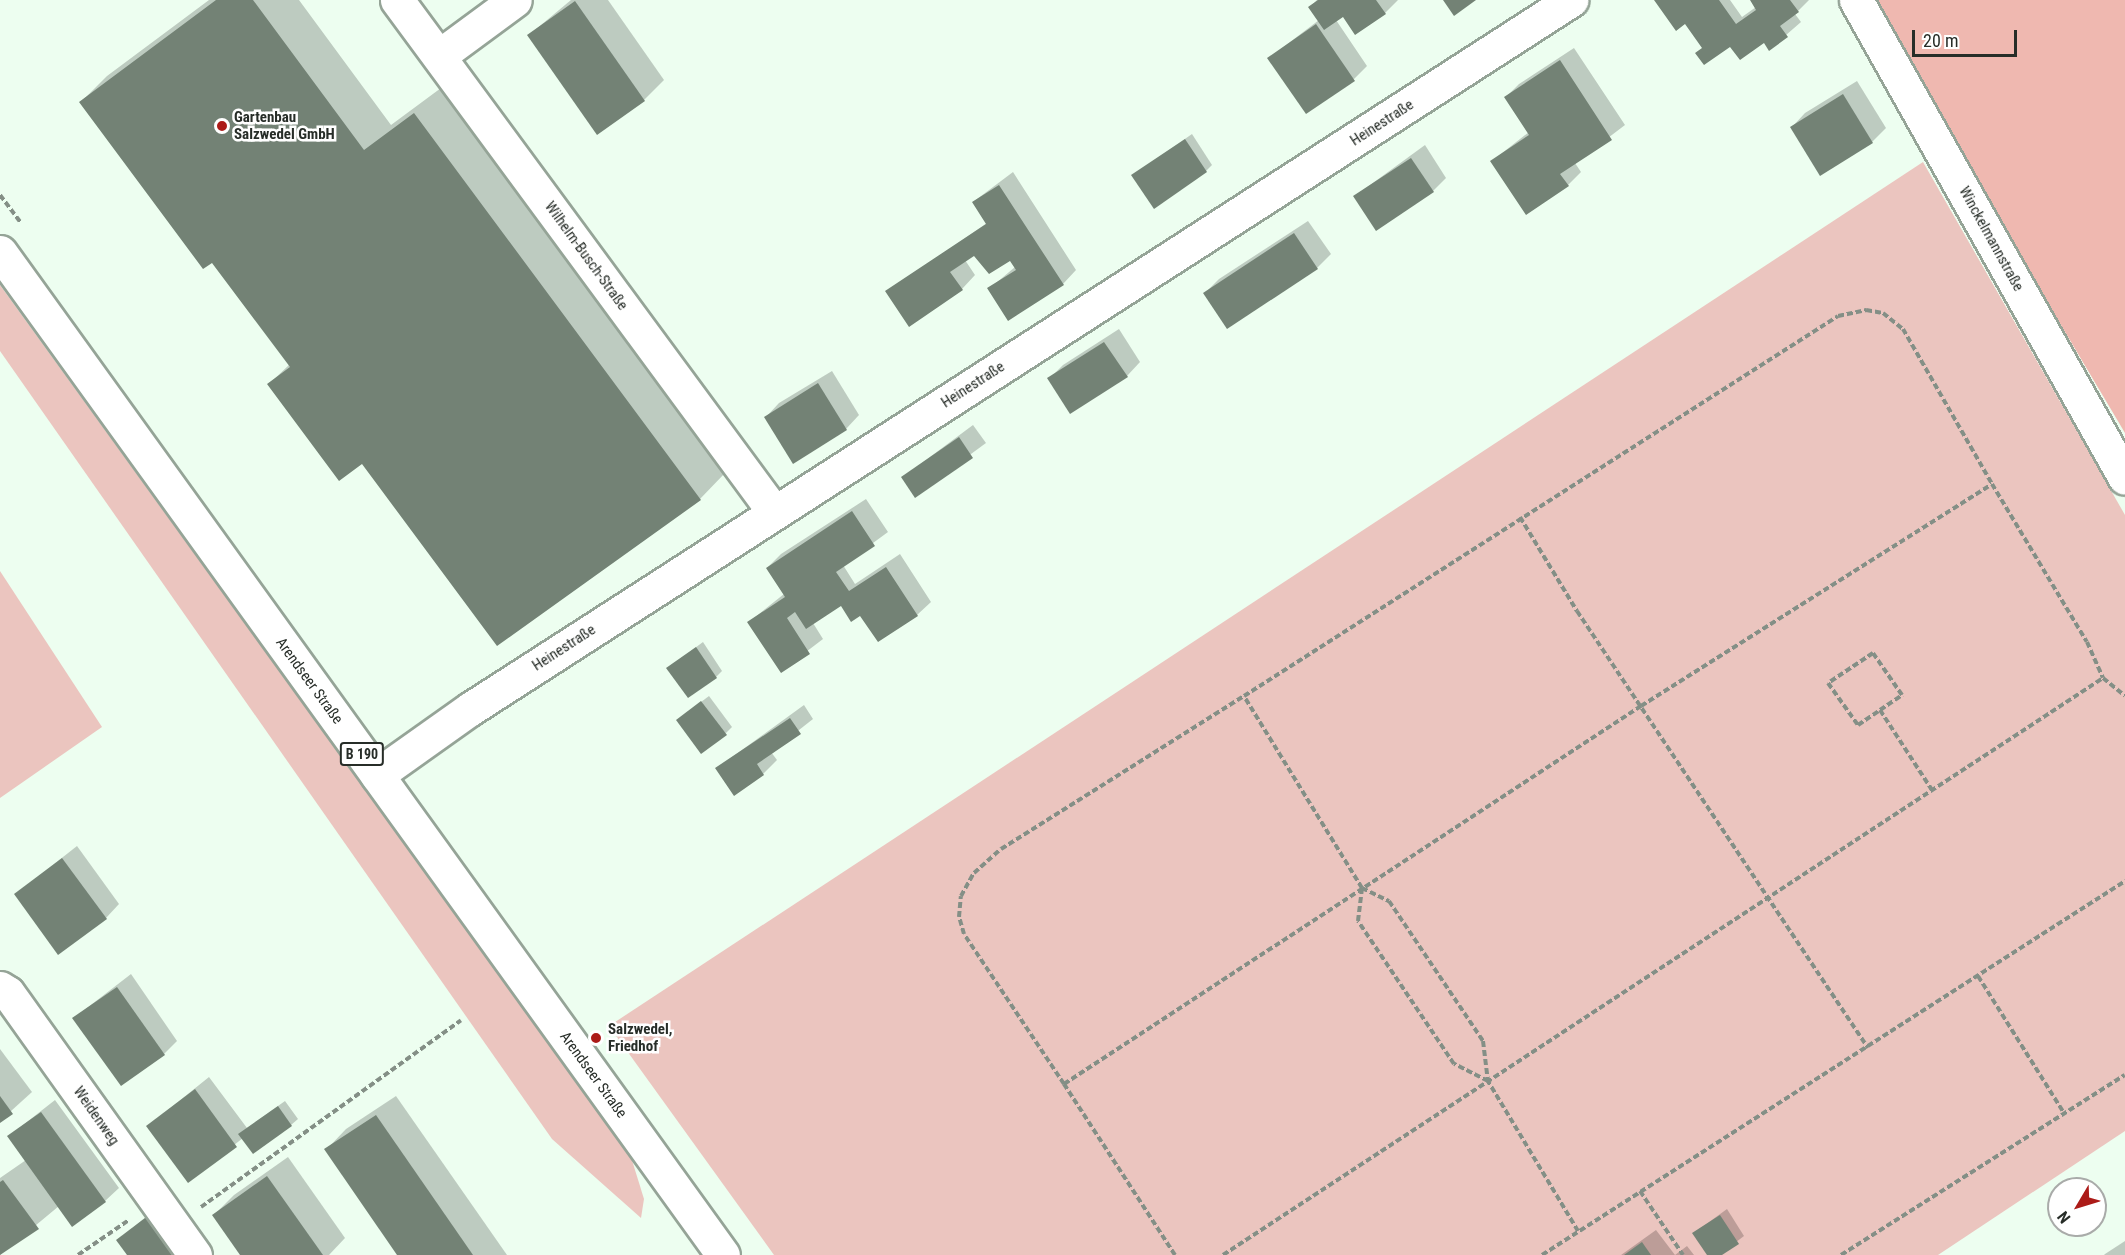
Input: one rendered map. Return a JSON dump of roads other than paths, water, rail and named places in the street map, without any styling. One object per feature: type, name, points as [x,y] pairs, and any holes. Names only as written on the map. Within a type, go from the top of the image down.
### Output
[{"type":"street","name":"Wilhelm-Busch-Straße","points":[[397,0],[774,512]]},
{"type":"street","points":[[439,56],[515,0]]},
{"type":"street","name":"Heinestraße","points":[[377,775],[480,703],[774,512],[1572,0]]},
{"type":"street","name":"Winckelmannstraße","points":[[1856,0],[2125,478]]},
{"type":"street","name":"Arendseer Straße","points":[[0,252],[720,1254]]},
{"type":"street","name":"Weidenweg","points":[[0,988],[8,993],[179,1232]]},
{"type":"place","name":"Gartenbau Salzwedel GmbH","points":[[222,126]]},
{"type":"place","name":"Salzwedel, Friedhof","points":[[596,1038]]}]
